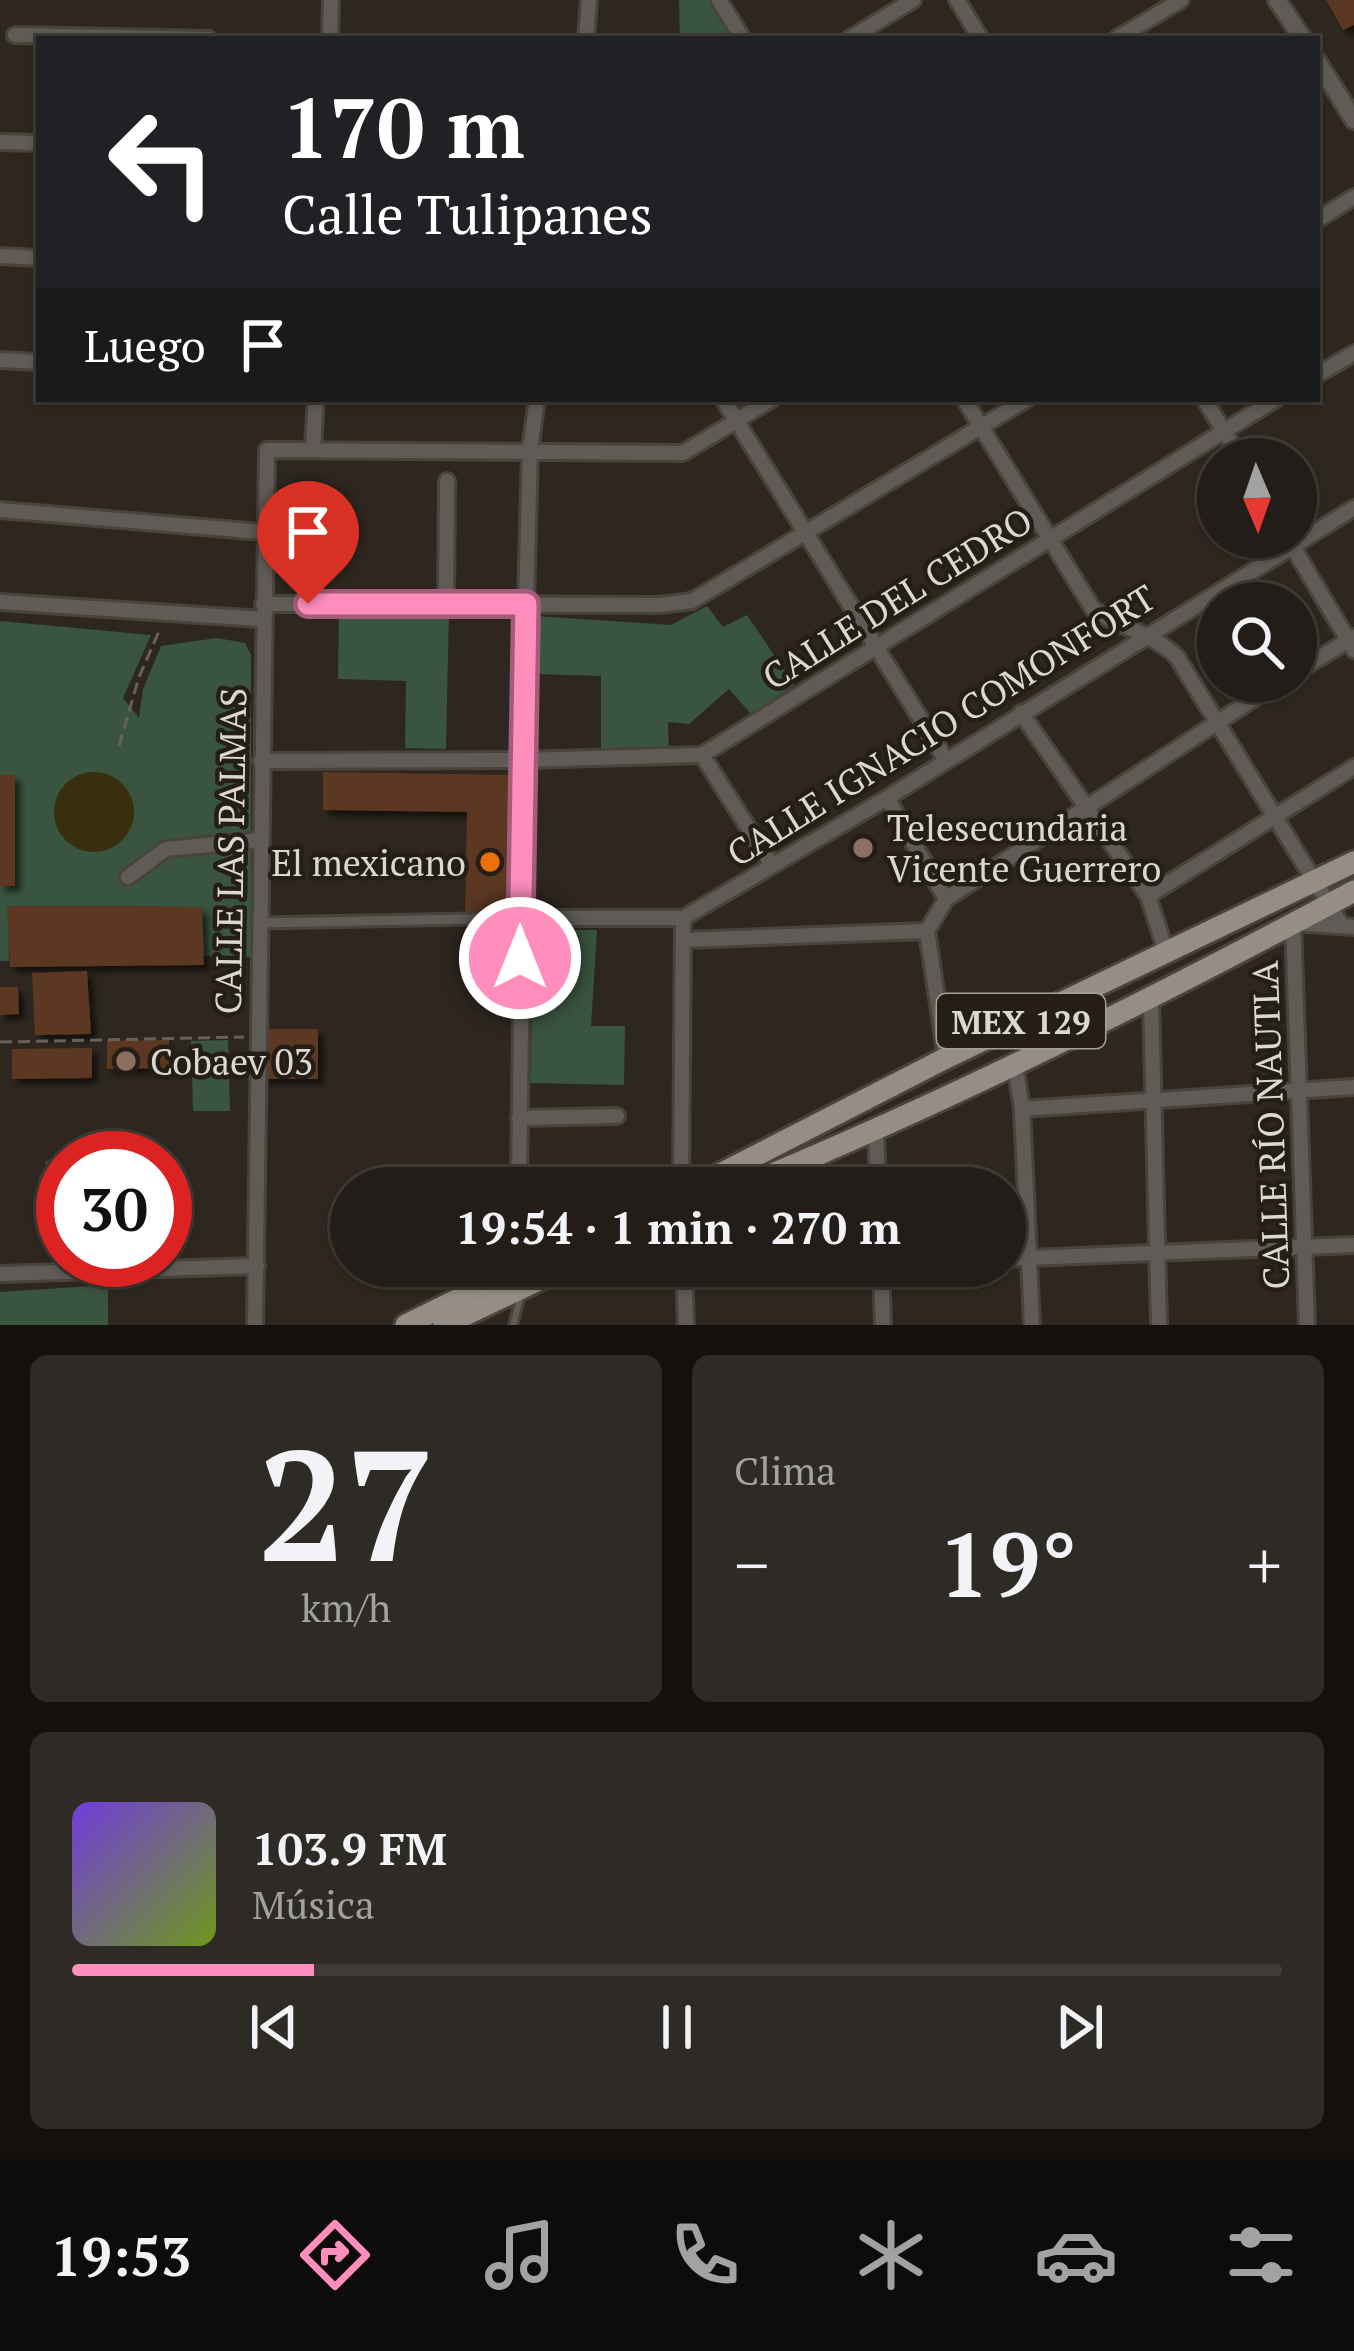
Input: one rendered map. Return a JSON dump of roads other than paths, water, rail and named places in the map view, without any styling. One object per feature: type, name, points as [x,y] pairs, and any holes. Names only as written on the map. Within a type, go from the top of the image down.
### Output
[{"type":"main road","name":"MEX 129","points":[[734,1167],[946,1058],[1354,862]]},
{"type":"main road","name":"MEX 129","points":[[791,1167],[876,1132],[1151,999],[1354,891]]},
{"type":"main road","points":[[406,1325],[489,1287]]},
{"type":"main road","points":[[444,1325],[500,1287]]},
{"type":"street","points":[[330,36],[331,0]]},
{"type":"street","points":[[586,36],[589,0]]},
{"type":"street","points":[[719,0],[740,36]]},
{"type":"street","points":[[855,36],[913,0]]},
{"type":"street","points":[[957,0],[979,36]]},
{"type":"street","points":[[1121,36],[1181,0]]},
{"type":"street","points":[[1277,0],[1301,36]]},
{"type":"street","points":[[15,35],[44,36]]},
{"type":"street","points":[[1320,68],[1354,120]]},
{"type":"street","points":[[0,142],[36,143]]},
{"type":"street","points":[[1320,218],[1354,197]]},
{"type":"street","points":[[0,256],[36,258]]},
{"type":"street","points":[[1320,373],[1354,353]]},
{"type":"street","points":[[0,360],[36,362]]},
{"type":"street","points":[[316,402],[314,447],[683,452],[767,402]]},
{"type":"street","points":[[520,1167],[526,604],[530,450],[537,402]]},
{"type":"street","points":[[725,402],[946,760]]},
{"type":"street","points":[[966,402],[1094,609],[1165,645],[1177,657],[1328,905],[1348,927]]},
{"type":"street","points":[[0,602],[167,613],[692,601],[1022,402]]},
{"type":"street","points":[[1206,402],[1229,438]]},
{"type":"street","name":"CALLE DEL CEDRO","points":[[261,761],[702,754],[1271,402]]},
{"type":"street","name":"CALLE LAS PALMAS","points":[[255,1325],[267,450],[314,447]]},
{"type":"street","points":[[446,481],[446,604]]},
{"type":"street","name":"CALLE IGNACIO COMONFORT","points":[[1317,527],[1354,508]]},
{"type":"street","points":[[0,509],[263,532]]},
{"type":"street","name":"CALLE IGNACIO COMONFORT","points":[[683,918],[887,798],[1264,558]]},
{"type":"street","points":[[1300,558],[1352,642],[1317,661]]},
{"type":"street","points":[[946,1058],[927,931],[946,899],[1246,702]]},
{"type":"street","points":[[1022,713],[1148,896],[1166,951]]},
{"type":"street","points":[[702,754],[772,865]]},
{"type":"street","points":[[1148,896],[1354,767]]},
{"type":"street","points":[[887,798],[946,899]]},
{"type":"street","points":[[128,878],[166,849],[260,840]]},
{"type":"street","points":[[260,923],[683,918],[681,1167]]},
{"type":"street","points":[[1293,923],[1348,927]]},
{"type":"street","name":"CALLE RÍO NAUTLA","points":[[1293,923],[1307,1325]]},
{"type":"street","points":[[683,940],[927,931]]},
{"type":"street","points":[[1151,999],[1159,1325]]},
{"type":"street","points":[[1015,1065],[1022,1109],[1032,1325]]},
{"type":"street","points":[[1022,1109],[1354,1088]]},
{"type":"street","points":[[519,1118],[617,1116]]},
{"type":"street","points":[[876,1132],[877,1167]]},
{"type":"street","points":[[1026,1258],[1354,1244]]},
{"type":"street","points":[[0,1274],[256,1266]]},
{"type":"street","points":[[685,1287],[686,1325]]},
{"type":"street","points":[[882,1287],[883,1325]]},
{"type":"lane","points":[[512,1325],[519,1287]]},
{"type":"place","name":"Telesecundaria Vicente Guerrero","points":[[863,848]]},
{"type":"place","name":"El mexicano","points":[[490,862]]},
{"type":"place","name":"Cobaev 03","points":[[126,1061]]}]
